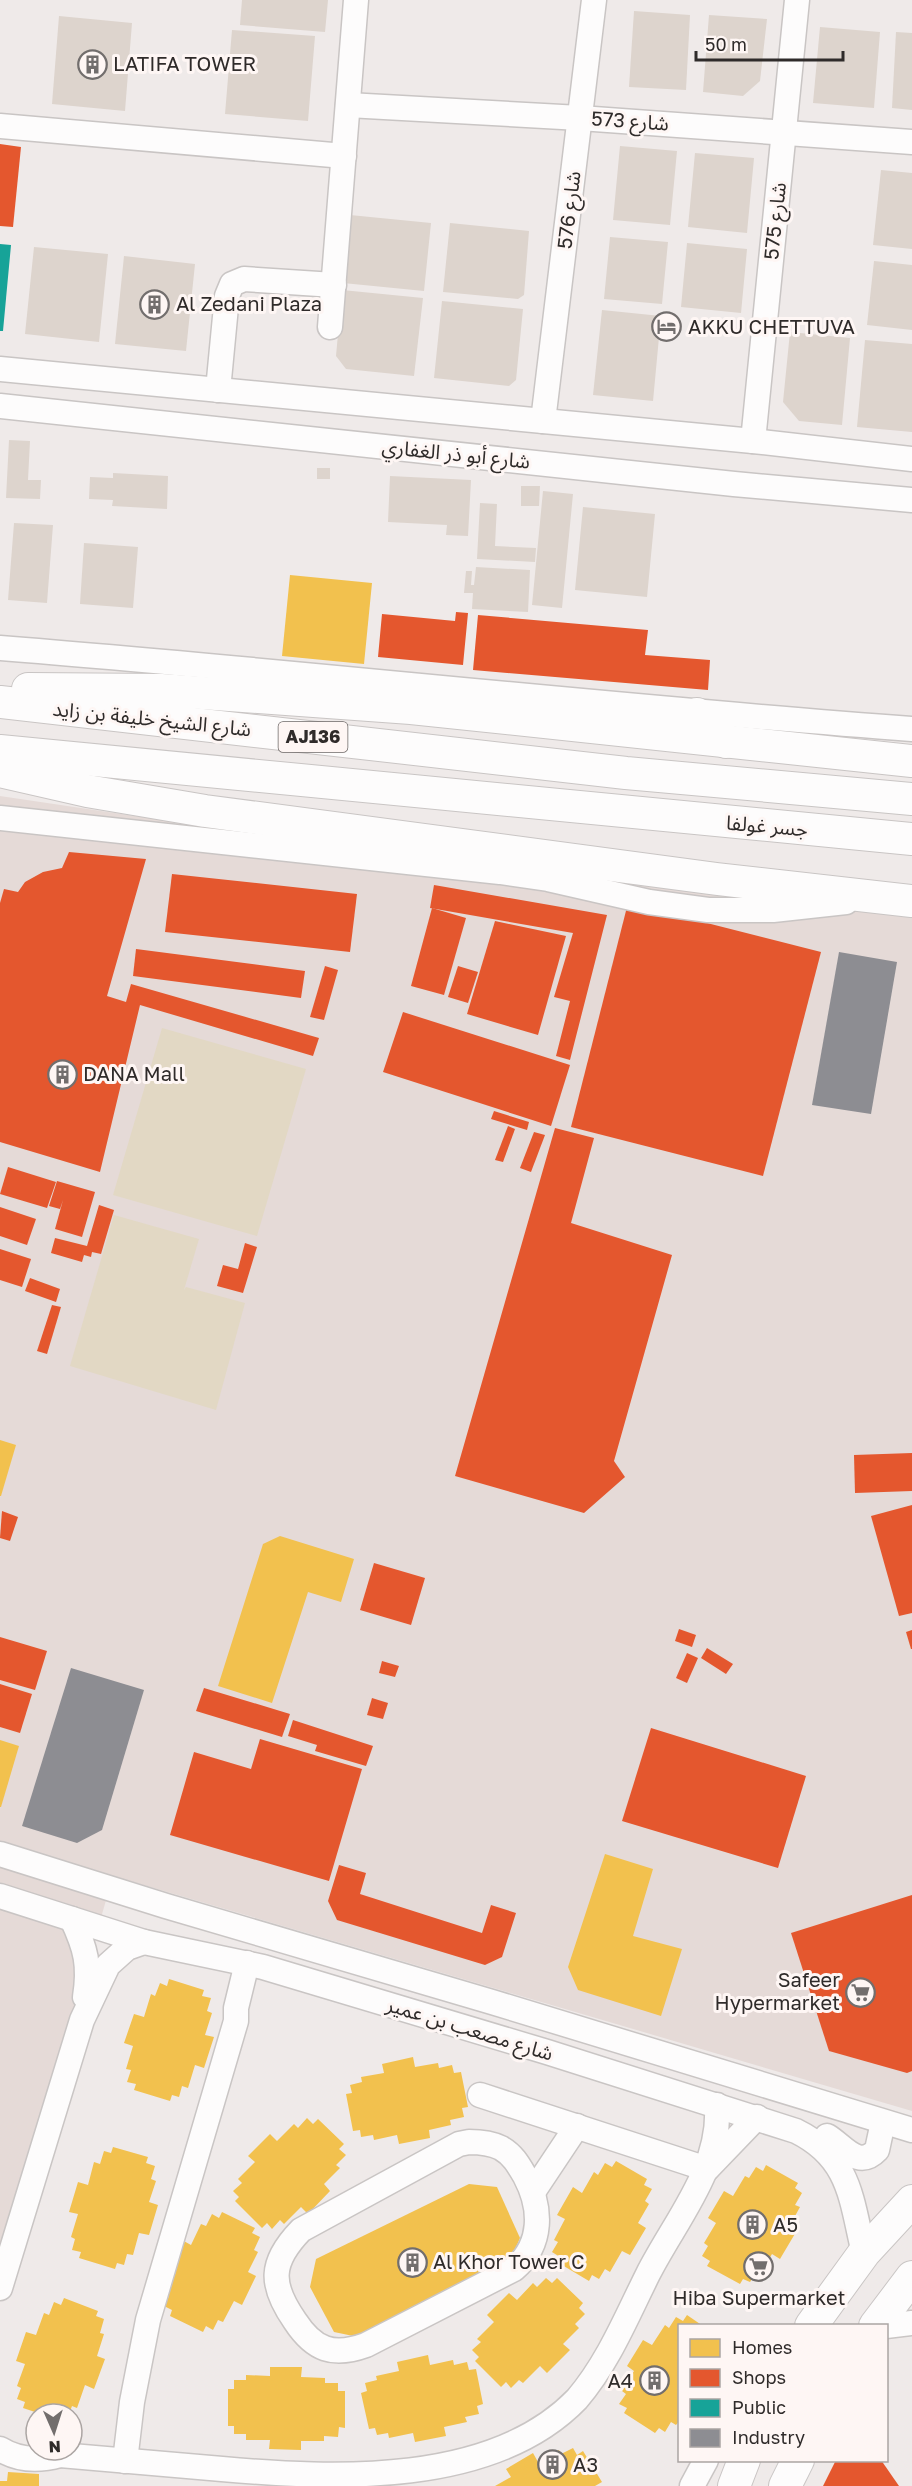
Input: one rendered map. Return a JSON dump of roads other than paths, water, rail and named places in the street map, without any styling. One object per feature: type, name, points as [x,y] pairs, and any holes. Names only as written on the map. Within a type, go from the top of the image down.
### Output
[{"type":"main road","points":[[379,682],[411,708]]},
{"type":"main road","points":[[0,690],[104,688],[161,690],[411,708],[912,761]]},
{"type":"main road","name":"شارع الشيخ خليفة بن زايد","points":[[0,702],[626,773]]},
{"type":"main road","points":[[697,714],[726,742]]},
{"type":"main road","name":"جسر غولفا","points":[[0,751],[912,839]]},
{"type":"main road","points":[[0,771],[146,802],[717,879],[906,899]]},
{"type":"main road","name":"جسر غولفا","points":[[626,773],[912,800]]},
{"type":"main road","points":[[452,866],[494,848]]},
{"type":"main road","points":[[812,2324],[864,2253],[912,2201]]},
{"type":"main road","points":[[876,2324],[912,2277]]},
{"type":"main road","points":[[734,2486],[743,2462]]},
{"type":"main road","points":[[785,2486],[797,2462]]},
{"type":"street","points":[[330,327],[357,0]]},
{"type":"street","name":"شارع 576","points":[[543,421],[594,0]]},
{"type":"street","name":"شارع 575","points":[[753,441],[797,0]]},
{"type":"street","name":"شارع 573","points":[[348,105],[580,118],[912,142]]},
{"type":"street","points":[[0,126],[344,156]]},
{"type":"street","points":[[218,390],[228,296],[232,284],[244,279],[334,285]]},
{"type":"street","name":"شارع أبو ذر الغفاري","points":[[0,369],[753,441],[912,459]]},
{"type":"street","name":"شارع أبو ذر الغفاري","points":[[0,406],[734,484],[912,500]]},
{"type":"street","points":[[0,648],[379,682],[697,714],[912,729]]},
{"type":"street","points":[[0,819],[452,866],[548,879],[649,902],[708,910],[773,910],[906,899]]},
{"type":"street","name":"شارع مصعب بن عمير","points":[[0,1854],[165,1906],[912,2130]]},
{"type":"street","name":"شارع مصعب بن عمير","points":[[0,1896],[144,1942],[255,1965],[757,2117],[796,2131],[822,2146],[840,2168],[851,2194],[864,2253]]},
{"type":"street","points":[[72,1919],[85,1949],[89,1972],[82,2020]]},
{"type":"street","points":[[0,2288],[82,2020],[108,1965],[127,1948],[144,1942]]},
{"type":"street","points":[[125,2461],[132,2402],[148,2320],[236,2022],[236,2008],[255,1965]]},
{"type":"street","points":[[743,2060],[756,2082]]},
{"type":"street","points":[[480,2095],[707,2169]]},
{"type":"street","points":[[84,2456],[304,2476],[370,2477],[432,2472],[508,2449],[533,2436],[555,2420],[576,2400],[593,2378],[707,2169],[715,2139],[717,2105]]},
{"type":"street","points":[[707,2169],[757,2117]]},
{"type":"street","points":[[796,2131],[820,2132],[834,2140],[854,2157],[866,2158],[877,2150],[883,2122]]},
{"type":"street","points":[[533,2192],[516,2160],[500,2148],[479,2142],[459,2144],[301,2230],[292,2239],[280,2262],[276,2288],[280,2300],[306,2338],[314,2345],[335,2350],[356,2348],[514,2269],[523,2262],[532,2246],[537,2228],[538,2216],[533,2192],[577,2126]]},
{"type":"street","points":[[888,2326],[912,2324]]},
{"type":"street","points":[[0,2444],[24,2444]]},
{"type":"street","points":[[0,2449],[24,2459]]},
{"type":"street","points":[[692,2486],[705,2462]]},
{"type":"place","name":"LATIFA TOWER","points":[[92,64]]},
{"type":"place","name":"Al Zedani Plaza","points":[[155,304]]},
{"type":"place","name":"AKKU CHETTUVA","points":[[667,327]]},
{"type":"place","name":"DANA Mall","points":[[62,1074]]},
{"type":"place","name":"Safeer Hypermarket","points":[[861,1992]]},
{"type":"place","name":"A5","points":[[752,2225]]},
{"type":"place","name":"Al Khor Tower C","points":[[412,2262]]},
{"type":"place","name":"Hiba Supermarket","points":[[759,2267]]},
{"type":"place","name":"A4","points":[[654,2381]]},
{"type":"place","name":"A3","points":[[552,2465]]}]
